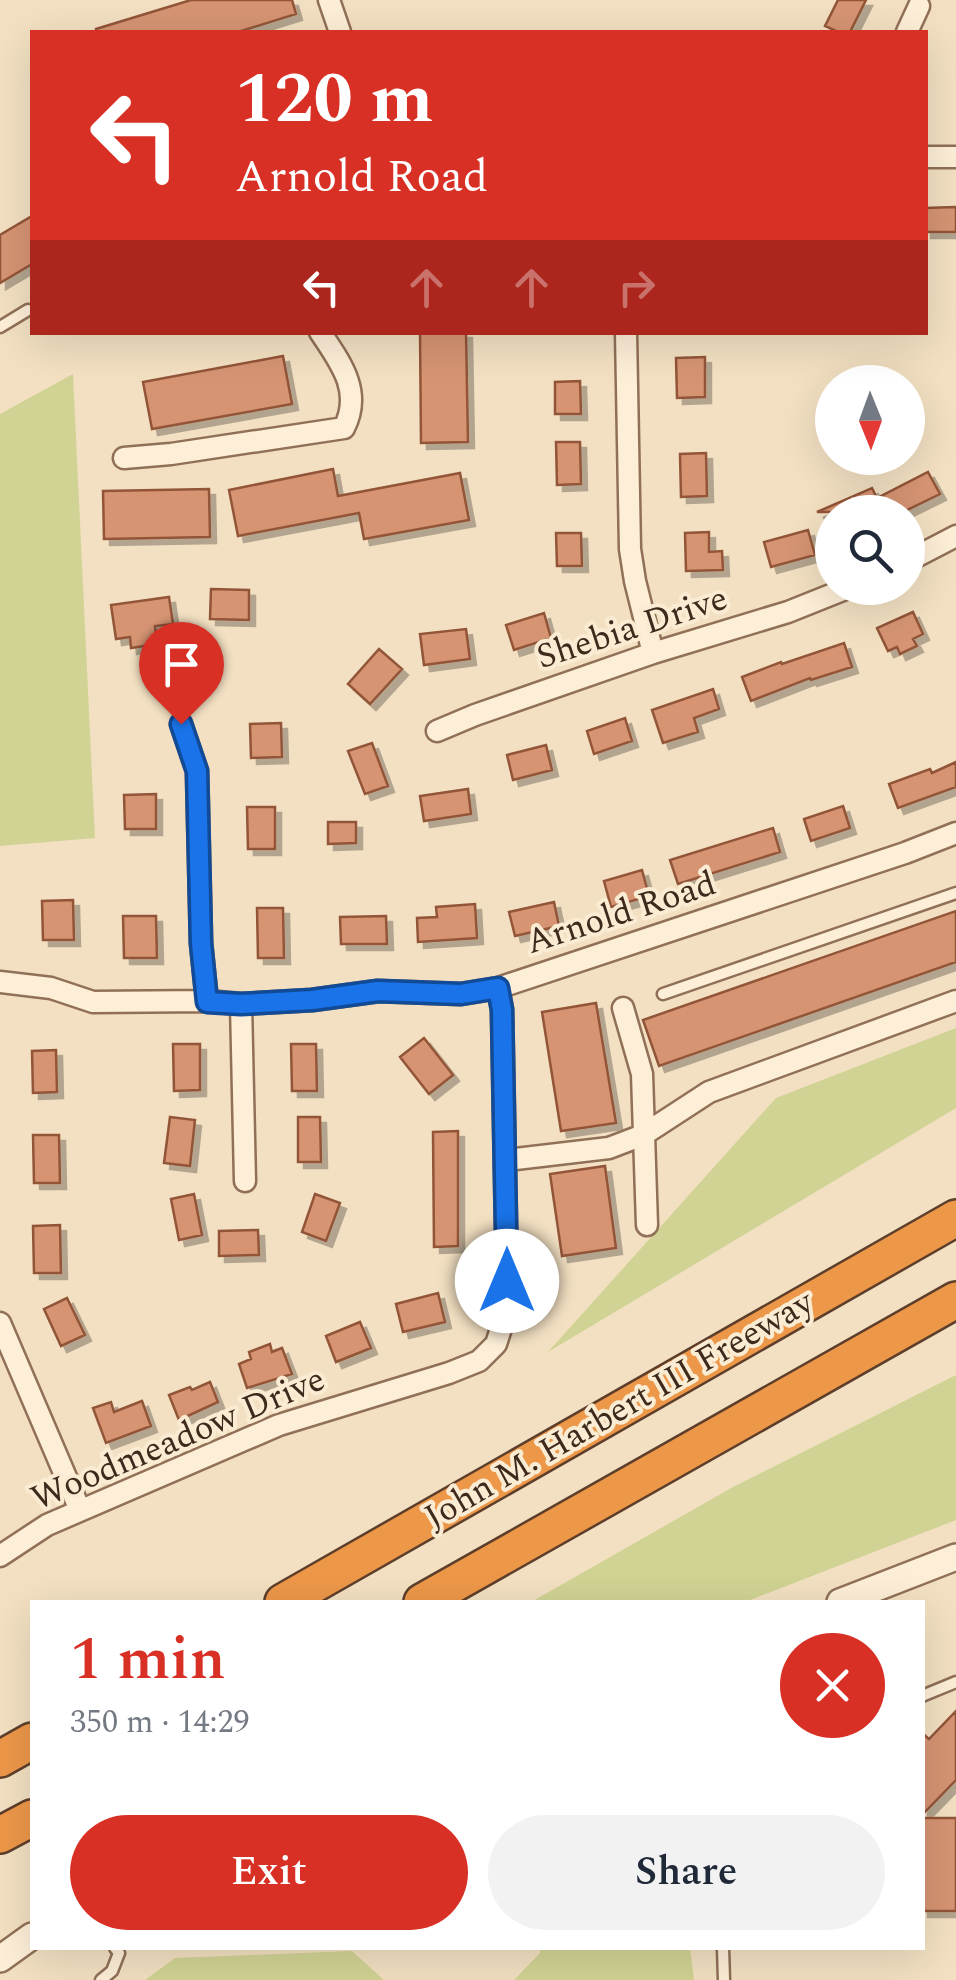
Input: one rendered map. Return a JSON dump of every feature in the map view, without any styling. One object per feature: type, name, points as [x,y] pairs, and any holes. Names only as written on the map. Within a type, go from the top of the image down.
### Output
[{"type":"highway","points":[[787,1313],[956,1195]]},
{"type":"highway","name":"John M. Harbert III Freeway","points":[[286,1600],[956,1218]]},
{"type":"highway","name":"John M. Harbert III Freeway","points":[[426,1600],[956,1300]]},
{"type":"highway","points":[[822,1376],[956,1328]]},
{"type":"highway","points":[[0,1759],[30,1742]]},
{"type":"highway","points":[[0,1836],[30,1819]]},
{"type":"street","points":[[329,0],[339,30]]},
{"type":"street","points":[[907,30],[919,6]]},
{"type":"street","points":[[928,157],[956,157]]},
{"type":"street","points":[[124,458],[344,428],[352,403],[350,383],[322,335]]},
{"type":"street","points":[[626,335],[630,549],[634,581],[653,653]]},
{"type":"street","points":[[925,552],[956,536]]},
{"type":"street","name":"Shebia Drive","points":[[437,732],[653,653],[815,601]]},
{"type":"street","points":[[181,724],[197,771],[201,943],[207,1002]]},
{"type":"street","name":"Arnold Road","points":[[0,982],[51,988],[92,1002],[241,1004],[378,991],[461,994],[498,988],[956,833]]},
{"type":"street","name":"Woodmeadow Drive","points":[[0,1556],[47,1525],[80,1510],[279,1425],[449,1374],[479,1361],[496,1344],[506,1313],[506,1160],[498,988]]},
{"type":"street","points":[[506,1160],[609,1148],[643,1135],[709,1092],[956,1001]]},
{"type":"street","points":[[241,1004],[245,1181]]},
{"type":"street","points":[[622,1008],[642,1074],[647,1225]]},
{"type":"street","points":[[0,1324],[80,1510]]},
{"type":"street","points":[[845,1600],[956,1557]]},
{"type":"street","points":[[0,1959],[30,1937]]},
{"type":"lane","points":[[0,327],[28,310]]},
{"type":"lane","points":[[663,994],[956,893]]},
{"type":"lane","points":[[925,1695],[956,1682]]},
{"type":"lane","points":[[101,1980],[112,1971],[121,1950]]},
{"type":"lane","points":[[724,1950],[724,1980]]},
{"type":"green space","points":[[73,374],[95,838],[0,846],[0,414]]},
{"type":"green space","points":[[956,1028],[956,1108],[548,1352],[776,1098]]},
{"type":"green space","points":[[956,1375],[956,1520],[750,1600],[535,1600],[733,1487]]},
{"type":"green space","points":[[539,1950],[690,1950],[694,1980],[514,1980]]},
{"type":"green space","points":[[352,1951],[384,1980],[145,1980],[175,1958]]},
{"type":"building","points":[[191,0],[292,0],[296,14],[244,30],[96,29]]},
{"type":"building","points":[[838,0],[866,0],[851,30],[825,26]]},
{"type":"building","points":[[956,207],[956,232],[928,232],[928,208]]},
{"type":"building","points":[[30,217],[30,265],[0,283],[0,235]]},
{"type":"building","points":[[420,335],[466,335],[468,442],[421,443]]},
{"type":"building","points":[[283,356],[292,404],[152,429],[143,382]]},
{"type":"building","points":[[705,357],[705,397],[677,398],[676,358]]},
{"type":"building","points":[[580,381],[581,414],[555,414],[555,382]]},
{"type":"building","points":[[556,442],[580,442],[581,484],[557,485]]},
{"type":"building","points":[[706,453],[707,496],[681,497],[680,454]]},
{"type":"building","points":[[333,469],[338,496],[460,473],[469,520],[364,539],[359,513],[238,536],[229,490]]},
{"type":"building","points":[[928,472],[940,494],[925,501],[925,495],[883,495],[925,475]]},
{"type":"building","points":[[872,488],[876,495],[856,495]]},
{"type":"building","points":[[209,489],[210,537],[104,539],[103,491]]},
{"type":"building","points":[[808,530],[815,555],[771,567],[764,542]]},
{"type":"building","points":[[709,532],[709,552],[722,551],[723,570],[686,571],[685,533]]},
{"type":"building","points":[[556,533],[581,533],[582,566],[557,566]]},
{"type":"building","points":[[211,589],[249,590],[249,620],[210,619]]},
{"type":"building","points":[[169,597],[173,624],[155,626],[157,644],[131,648],[130,637],[116,639],[111,605]]},
{"type":"building","points":[[913,612],[923,634],[913,639],[917,646],[900,654],[897,647],[888,651],[877,628]]},
{"type":"building","points":[[544,613],[551,638],[514,650],[506,625]]},
{"type":"building","points":[[466,629],[470,659],[424,665],[420,634]]},
{"type":"building","points":[[844,643],[852,667],[751,701],[742,677]]},
{"type":"building","points":[[379,649],[402,669],[370,704],[348,684]]},
{"type":"building","points":[[713,689],[719,709],[694,718],[698,732],[663,743],[652,710]]},
{"type":"building","points":[[625,718],[632,741],[594,754],[587,731]]},
{"type":"building","points":[[281,723],[282,757],[251,758],[250,724]]},
{"type":"building","points":[[372,743],[388,786],[365,794],[348,751]]},
{"type":"building","points":[[546,745],[552,770],[513,780],[507,755]]},
{"type":"building","points":[[956,762],[956,787],[898,808],[889,784]]},
{"type":"building","points":[[468,789],[471,814],[424,821],[420,796]]},
{"type":"building","points":[[156,794],[156,829],[125,829],[124,795]]},
{"type":"building","points":[[843,806],[850,828],[811,841],[804,819]]},
{"type":"building","points":[[247,807],[275,807],[275,849],[248,849]]},
{"type":"building","points":[[328,822],[356,822],[356,843],[328,844]]},
{"type":"building","points":[[773,828],[780,852],[678,884],[670,860]]},
{"type":"building","points":[[642,870],[649,896],[611,907],[604,881]]},
{"type":"building","points":[[73,900],[74,940],[43,940],[42,901]]},
{"type":"building","points":[[554,902],[559,926],[515,936],[509,912]]},
{"type":"building","points":[[475,904],[477,938],[418,942],[417,918],[437,917],[436,907]]},
{"type":"building","points":[[257,908],[283,908],[284,958],[258,958]]},
{"type":"building","points":[[956,911],[956,962],[659,1066],[643,1020]]},
{"type":"building","points":[[123,916],[156,916],[157,958],[124,958]]},
{"type":"building","points":[[386,916],[387,944],[341,944],[340,917]]},
{"type":"building","points":[[596,1003],[616,1123],[561,1131],[542,1012]]},
{"type":"building","points":[[424,1038],[453,1075],[429,1094],[400,1057]]},
{"type":"building","points":[[173,1044],[200,1044],[200,1090],[174,1091]]},
{"type":"building","points":[[291,1044],[316,1044],[317,1091],[292,1091]]},
{"type":"building","points":[[56,1050],[57,1092],[33,1093],[32,1051]]},
{"type":"building","points":[[170,1117],[195,1120],[190,1166],[164,1163]]},
{"type":"building","points":[[298,1117],[320,1117],[321,1162],[298,1162]]},
{"type":"building","points":[[458,1131],[458,1246],[434,1247],[433,1132]]},
{"type":"building","points":[[33,1135],[59,1135],[60,1183],[34,1183]]},
{"type":"building","points":[[605,1166],[616,1248],[562,1256],[550,1174]]},
{"type":"building","points":[[194,1194],[202,1235],[179,1240],[171,1199]]},
{"type":"building","points":[[315,1194],[340,1203],[326,1241],[302,1232]]},
{"type":"building","points":[[60,1225],[61,1273],[34,1273],[33,1226]]},
{"type":"building","points":[[258,1230],[259,1255],[219,1256],[219,1231]]},
{"type":"building","points":[[438,1293],[445,1322],[403,1332],[396,1304]]},
{"type":"building","points":[[67,1298],[85,1335],[61,1346],[44,1309]]},
{"type":"building","points":[[360,1322],[371,1348],[336,1362],[326,1336]]},
{"type":"building","points":[[270,1344],[272,1352],[282,1348],[292,1374],[247,1388],[239,1364],[251,1359],[249,1352]]},
{"type":"building","points":[[210,1382],[218,1402],[179,1420],[169,1395]]},
{"type":"building","points":[[142,1401],[151,1426],[106,1443],[93,1408],[111,1402],[114,1412]]},
{"type":"building","points":[[956,1711],[956,1780],[925,1812],[925,1736],[929,1739]]},
{"type":"building","points":[[925,1818],[956,1818],[956,1911],[925,1911]]},
{"type":"route","points":[[181,724],[197,771],[201,943],[207,1002],[312,1000],[378,991],[461,994],[498,988],[502,1010],[507,1281]]}]
